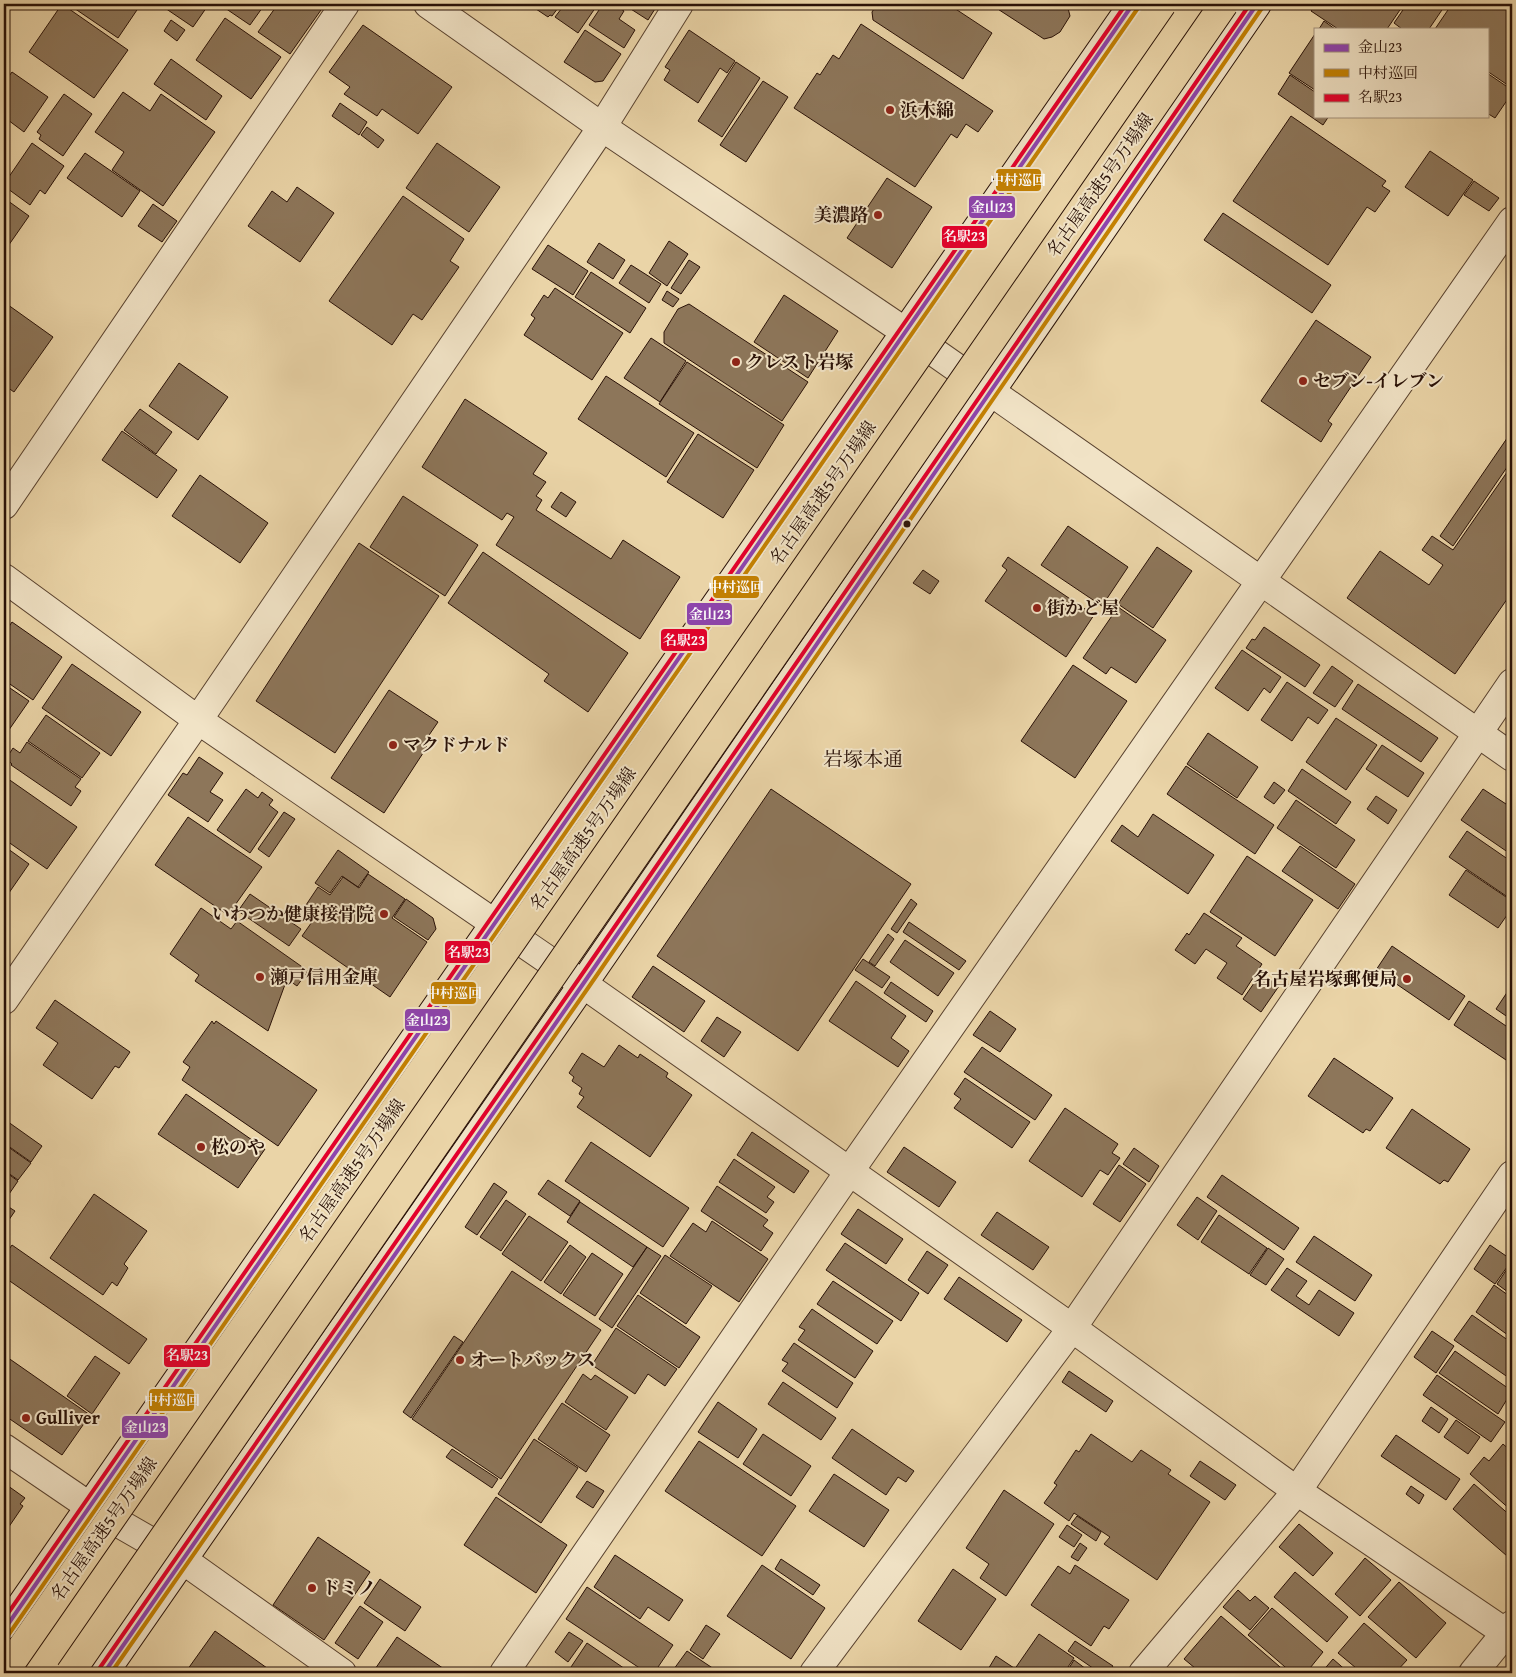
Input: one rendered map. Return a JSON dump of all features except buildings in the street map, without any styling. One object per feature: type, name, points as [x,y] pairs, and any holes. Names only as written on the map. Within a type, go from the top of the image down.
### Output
[{"type":"highway","name":"名古屋高速5号万場線","points":[[4,1673],[1162,4]]},
{"type":"highway","name":"名古屋高速5号万場線","points":[[70,1673],[1224,4]]},
{"type":"street","points":[[4,505],[345,4]]},
{"type":"street","points":[[428,4],[602,126],[906,333],[1512,756]]},
{"type":"street","points":[[4,1000],[198,720],[602,126],[679,4]]},
{"type":"street","points":[[4,1630],[1133,4]]},
{"type":"street","points":[[104,1673],[583,984],[1257,4]]},
{"type":"street","points":[[504,1673],[849,1172],[1512,221]]},
{"type":"street","points":[[4,578],[198,720],[583,984],[1072,1328],[1297,1491],[1510,1632],[1473,1673]]},
{"type":"street","points":[[814,1673],[1072,1328],[1512,683]]},
{"type":"street","points":[[1143,1673],[1297,1491],[1512,1175]]},
{"type":"street","points":[[4,1448],[89,1506],[182,1560],[342,1673]]},
{"type":"transit line","name":"名駅23","points":[[4,1619],[1126,4]]},
{"type":"transit line","name":"金山23","points":[[4,1630],[1133,4]]},
{"type":"transit line","name":"名駅23","points":[[99,1669],[578,980],[1250,4]]},
{"type":"transit line","name":"金山23","points":[[104,1673],[583,984],[1257,4]]},
{"type":"transit line","name":"中村巡回","points":[[9,1634],[1138,8]]},
{"type":"transit line","name":"中村巡回","points":[[111,1673],[588,988],[1262,8]]},
{"type":"place","name":"浜木綿","points":[[890,110]]},
{"type":"place","name":"美濃路","points":[[878,215]]},
{"type":"place","name":"クレスト岩塚","points":[[736,362]]},
{"type":"place","name":"セブン-イレブン","points":[[1303,381]]},
{"type":"place","name":"街かど屋","points":[[1037,608]]},
{"type":"place","name":"マクドナルド","points":[[393,745]]},
{"type":"place","name":"いわつか健康接骨院","points":[[384,914]]},
{"type":"place","name":"瀬戸信用金庫","points":[[260,977]]},
{"type":"place","name":"名古屋岩塚郵便局","points":[[1407,979]]},
{"type":"place","name":"松のや","points":[[201,1147]]},
{"type":"place","name":"オートバックス","points":[[460,1360]]},
{"type":"place","name":"Gulliver","points":[[26,1418]]},
{"type":"place","name":"ドミノ","points":[[312,1588]]},
{"type":"district","name":"岩塚本通","points":[[863,759]]}]
